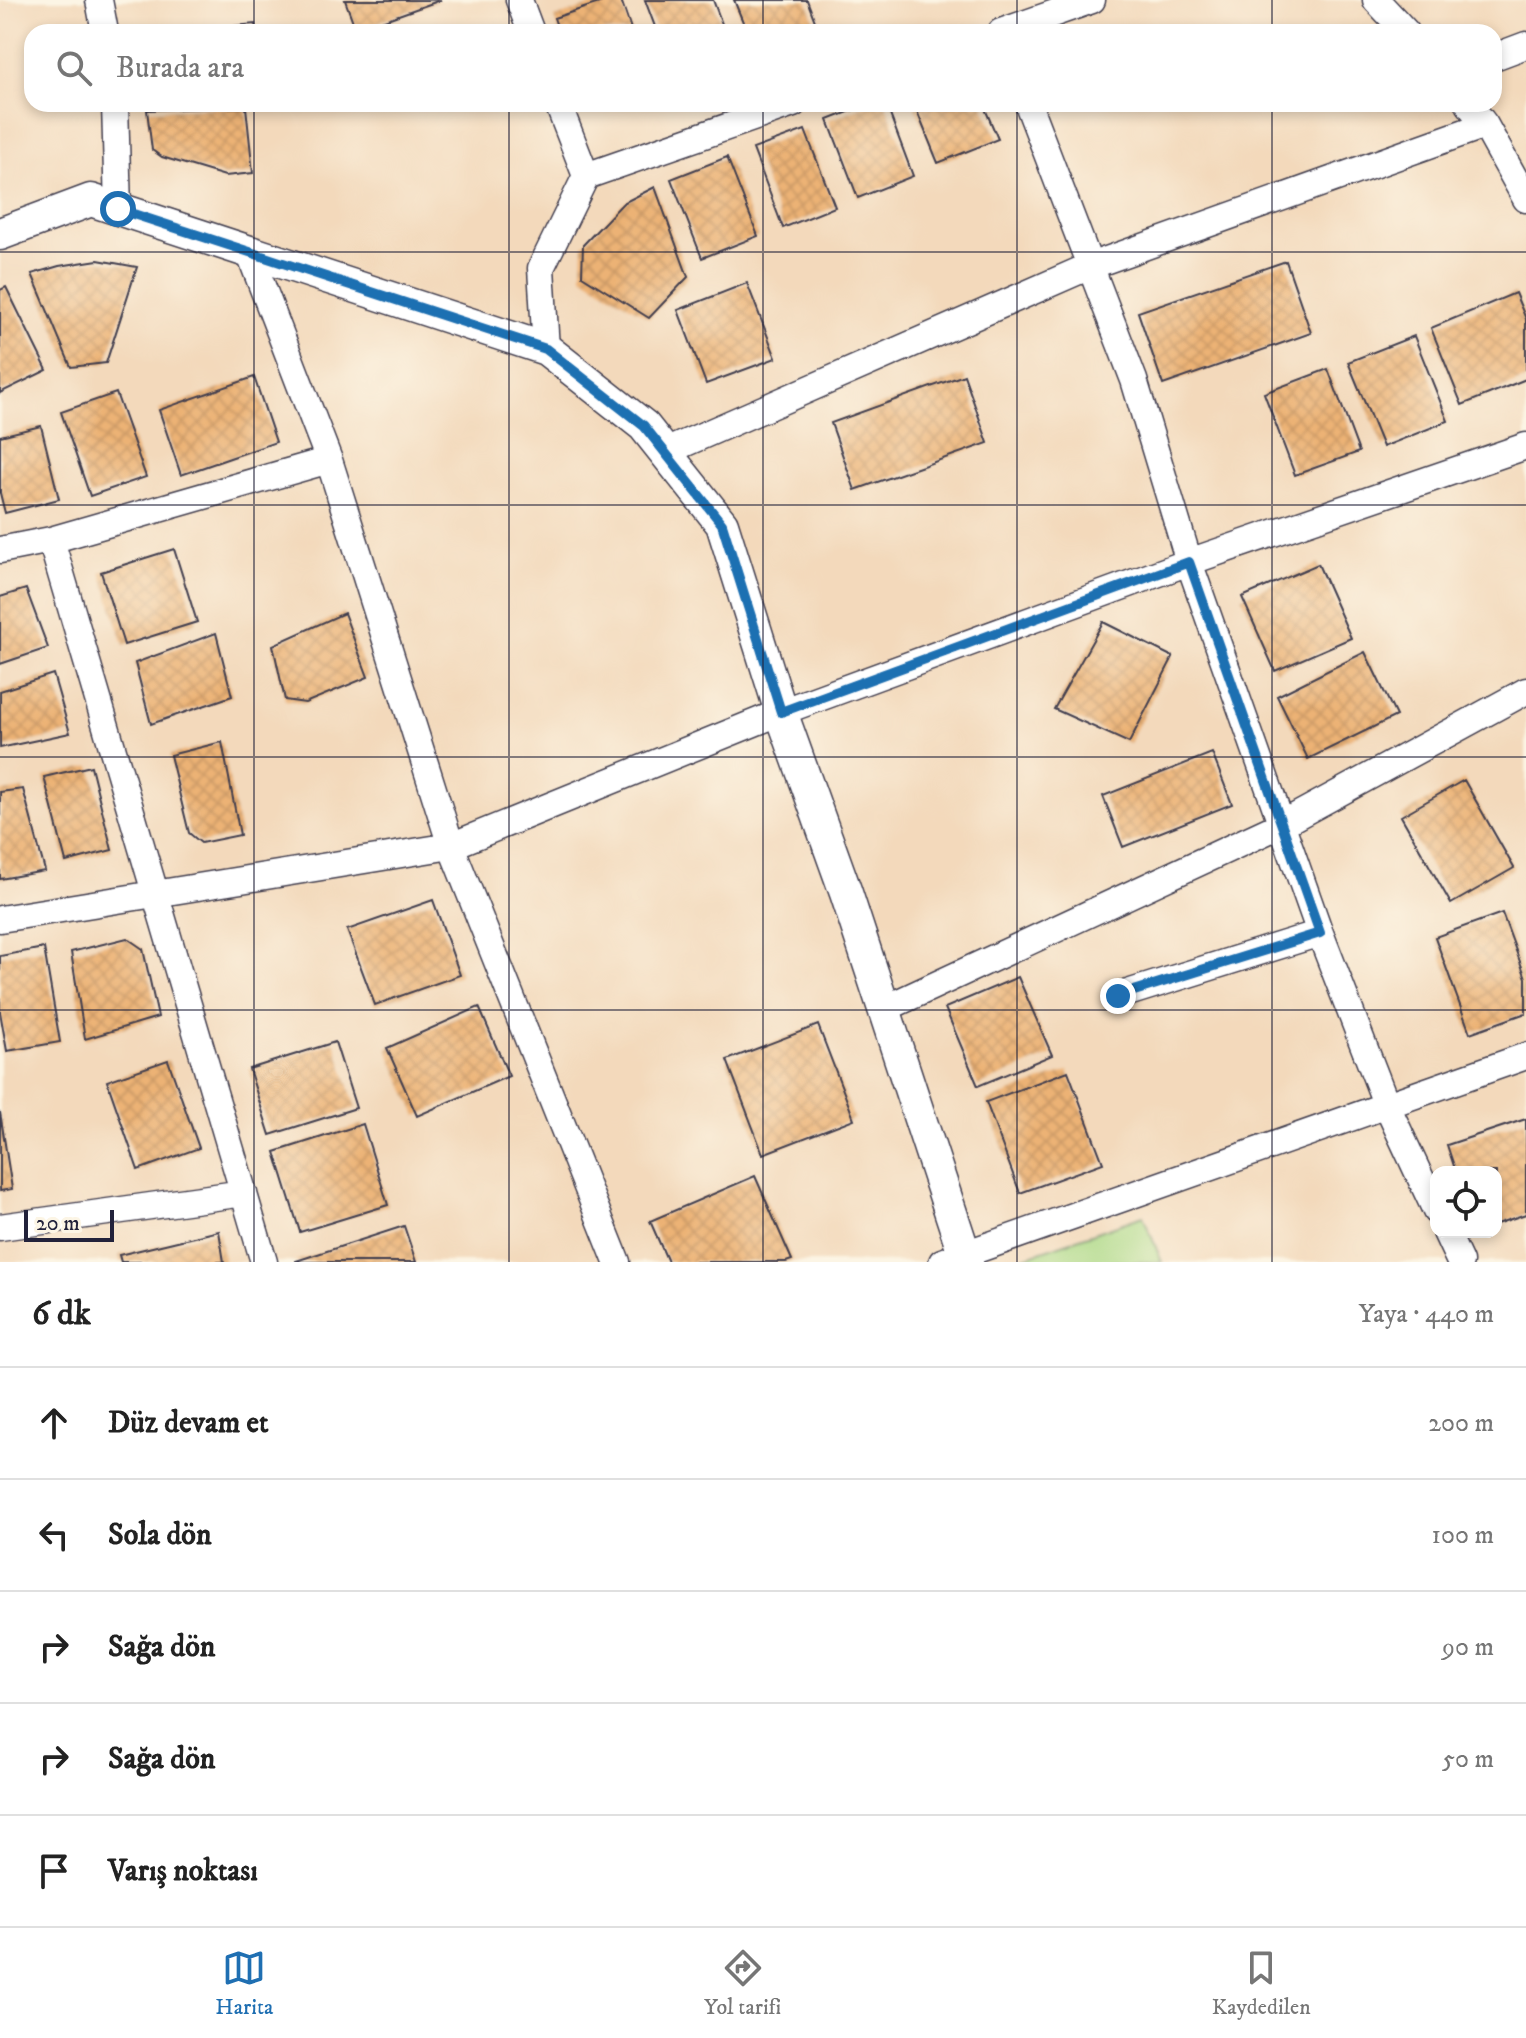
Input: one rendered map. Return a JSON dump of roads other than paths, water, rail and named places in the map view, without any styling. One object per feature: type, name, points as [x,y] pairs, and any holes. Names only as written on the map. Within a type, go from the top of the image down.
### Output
[{"type":"street","points":[[99,0],[104,24]]},
{"type":"street","points":[[519,0],[528,24]]},
{"type":"street","points":[[1024,24],[1092,0]]},
{"type":"street","points":[[1376,0],[1398,24]]},
{"type":"street","points":[[1502,54],[1526,45]]},
{"type":"street","points":[[115,112],[118,209]]},
{"type":"street","points":[[561,112],[586,176]]},
{"type":"street","points":[[546,349],[541,268],[586,176],[770,112]]},
{"type":"street","points":[[1031,112],[1134,380],[1189,562],[1320,933],[1387,1106],[1430,1198]]},
{"type":"street","points":[[1475,112],[1526,199]]},
{"type":"street","points":[[665,452],[1090,266],[1485,125]]},
{"type":"street","points":[[0,234],[91,200],[546,349],[644,426],[722,524],[781,712],[884,1009],[957,1259],[1526,1056]]},
{"type":"street","points":[[249,252],[329,460],[451,846],[617,1262]]},
{"type":"street","points":[[0,919],[451,846],[781,712],[1189,562],[1526,446]]},
{"type":"street","points":[[0,550],[51,540],[329,460]]},
{"type":"street","points":[[51,540],[264,1262]]},
{"type":"street","points":[[884,1009],[1282,824],[1526,691]]},
{"type":"street","points":[[1118,996],[1320,933]]},
{"type":"street","points":[[0,1227],[244,1193]]},
{"type":"street","points":[[1449,1238],[1460,1262]]}]
